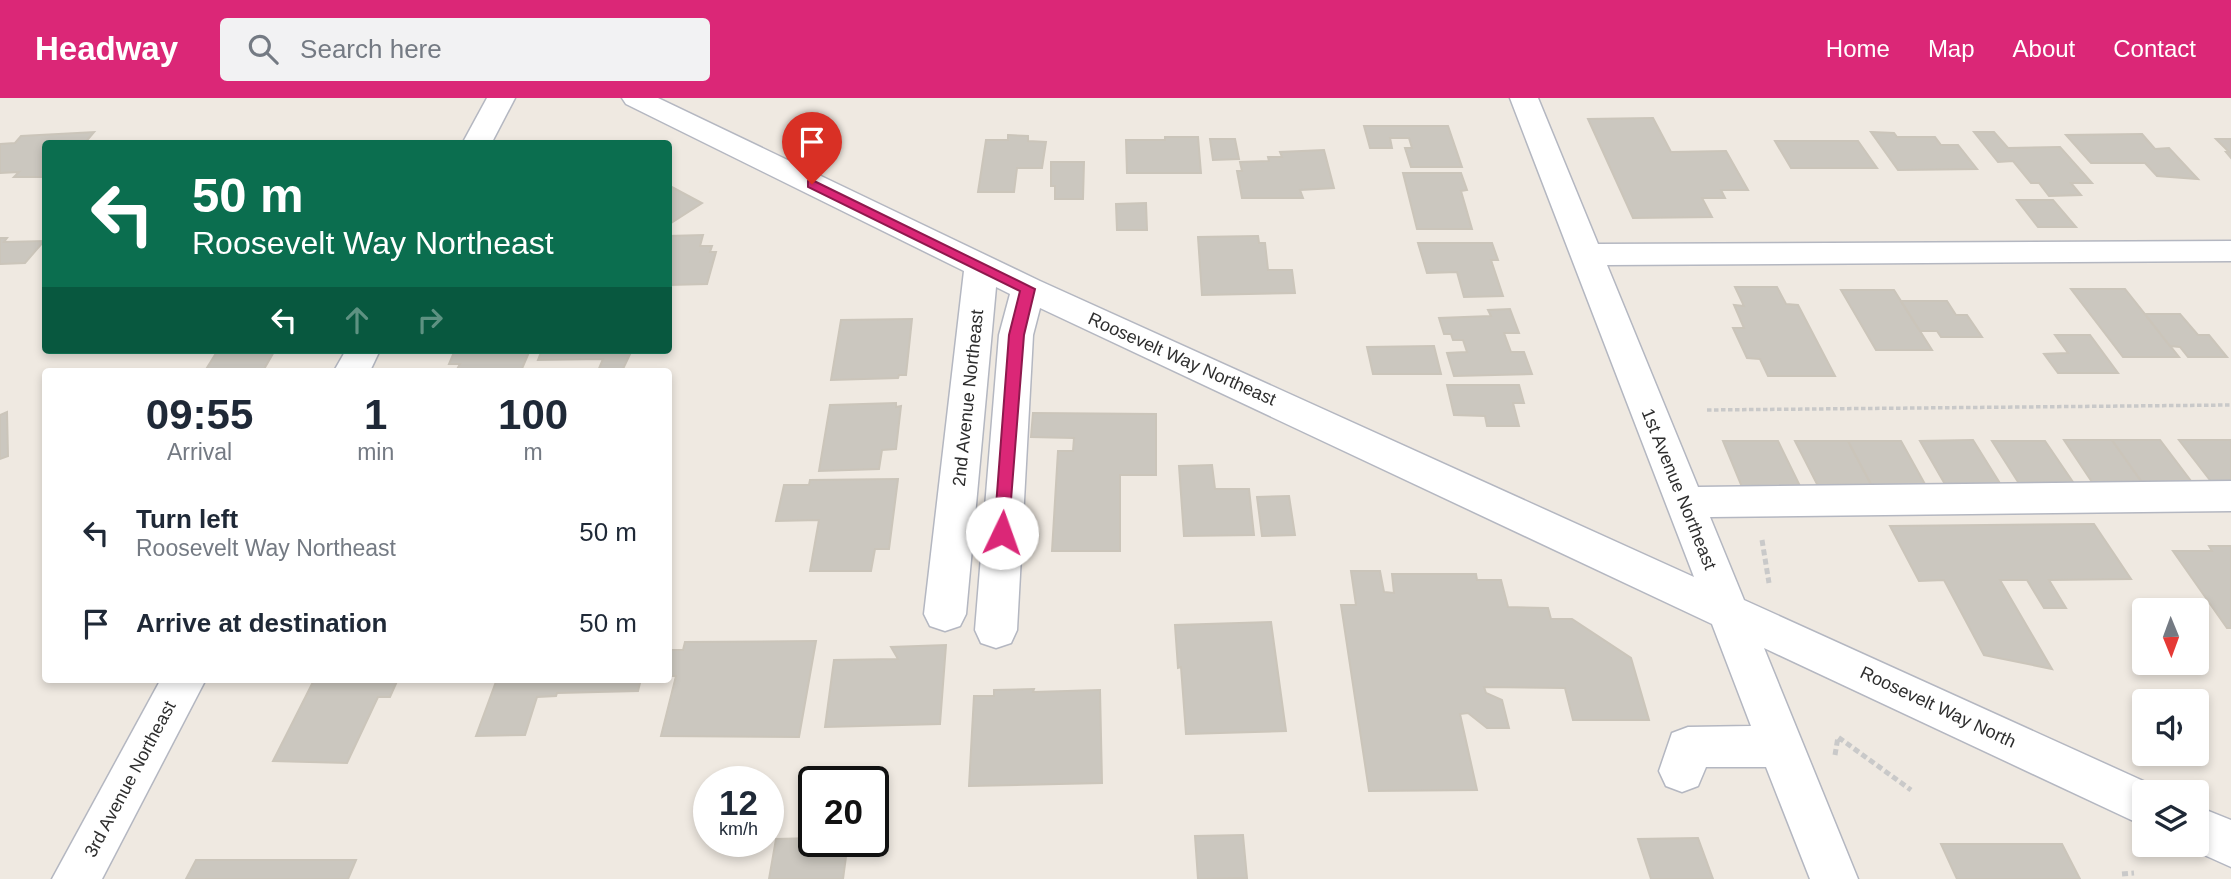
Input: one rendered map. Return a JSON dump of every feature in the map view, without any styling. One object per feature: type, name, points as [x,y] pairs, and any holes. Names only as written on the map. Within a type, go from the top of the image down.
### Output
[{"type":"street","points":[[478,140],[501,98]]},
{"type":"street","name":"Roosevelt Way Northeast","points":[[636,98],[981,267],[1656,577],[1730,614]]},
{"type":"street","name":"1st Avenue Northeast","points":[[1524,98],[1834,879]]},
{"type":"street","points":[[1585,255],[2231,251]]},
{"type":"street","name":"2nd Avenue Northeast","points":[[945,614],[981,267]]},
{"type":"street","points":[[996,630],[1016,335],[1028,289]]},
{"type":"street","points":[[1684,502],[2231,496]]},
{"type":"street","name":"Roosevelt Way North","points":[[1730,614],[1793,640],[2132,798]]},
{"type":"street","name":"3rd Avenue Northeast","points":[[76,879],[182,683]]},
{"type":"street","points":[[1682,771],[1689,747],[1782,746]]},
{"type":"street","points":[[2209,834],[2231,844]]},
{"type":"path","points":[[1707,410],[2231,405]]},
{"type":"path","points":[[1760,528],[1769,590]]},
{"type":"path","points":[[1838,737],[1911,790]]},
{"type":"path","points":[[2122,874],[2134,873]]},
{"type":"building","points":[[1653,118],[1671,152],[1726,151],[1748,190],[1721,190],[1725,198],[1702,198],[1712,217],[1633,218],[1588,119]]},
{"type":"building","points":[[1364,126],[1448,126],[1462,167],[1411,167],[1405,148],[1412,148],[1409,138],[1390,138],[1392,148],[1370,148]]},
{"type":"building","points":[[94,132],[87,140],[42,140],[42,177],[14,177],[19,172],[0,173],[0,144],[15,143],[21,136]]},
{"type":"building","points":[[1871,132],[1894,133],[1897,137],[1935,137],[1941,145],[1958,145],[1977,169],[1898,170]]},
{"type":"building","points":[[1974,132],[1994,132],[2008,148],[2060,147],[2092,183],[2071,183],[2081,195],[2049,196],[2039,183],[2031,183],[2013,161],[1998,162]]},
{"type":"building","points":[[2142,134],[2155,149],[2169,148],[2198,179],[2157,176],[2145,163],[2091,163],[2066,135]]},
{"type":"building","points":[[1008,135],[1028,136],[1028,141],[1046,142],[1042,168],[1017,168],[1014,192],[978,192],[986,140],[1008,140]]},
{"type":"building","points":[[1165,137],[1198,137],[1201,173],[1127,173],[1126,140],[1165,140]]},
{"type":"building","points":[[1210,139],[1235,139],[1239,159],[1213,160]]},
{"type":"building","points":[[2216,139],[2231,139],[2231,158],[2226,152],[2229,152]]},
{"type":"building","points":[[1775,141],[1858,141],[1877,168],[1791,168]]},
{"type":"building","points":[[1324,150],[1334,188],[1300,190],[1303,198],[1242,198],[1237,171],[1242,171],[1240,162],[1269,161],[1268,157],[1282,157],[1280,152]]},
{"type":"building","points":[[1051,162],[1084,162],[1083,199],[1055,199],[1055,186],[1051,186]]},
{"type":"building","points":[[1403,173],[1461,173],[1467,190],[1461,191],[1472,229],[1417,229]]},
{"type":"building","points":[[672,187],[702,203],[672,222]]},
{"type":"building","points":[[2017,200],[2053,200],[2076,227],[2038,227]]},
{"type":"building","points":[[1146,203],[1147,230],[1117,230],[1116,204]]},
{"type":"building","points":[[703,235],[700,246],[712,246],[710,252],[716,252],[707,284],[672,285],[672,236]]},
{"type":"building","points":[[1258,236],[1259,243],[1265,243],[1268,270],[1292,270],[1295,293],[1202,295],[1198,237]]},
{"type":"building","points":[[0,238],[7,238],[4,242],[42,241],[25,263],[0,264]]},
{"type":"building","points":[[1418,243],[1492,243],[1498,260],[1491,260],[1503,296],[1464,297],[1457,272],[1427,273]]},
{"type":"building","points":[[1735,287],[1777,287],[1786,304],[1798,305],[1835,376],[1768,376],[1760,359],[1747,358],[1733,328],[1744,328],[1734,305],[1744,306]]},
{"type":"building","points":[[2071,289],[2125,289],[2179,357],[2123,357]]},
{"type":"building","points":[[1841,290],[1894,290],[1932,350],[1876,350]]},
{"type":"building","points":[[1901,301],[1947,301],[1956,315],[1967,315],[1982,337],[1941,337],[1937,331],[1920,331]]},
{"type":"building","points":[[1510,309],[1519,333],[1504,333],[1511,352],[1524,352],[1532,374],[1454,376],[1447,353],[1467,352],[1463,340],[1453,340],[1451,334],[1444,334],[1439,318],[1491,316],[1488,310]]},
{"type":"building","points":[[2145,314],[2180,314],[2198,335],[2209,335],[2227,357],[2188,357],[2180,347],[2170,346]]},
{"type":"building","points":[[912,319],[906,375],[899,375],[898,378],[831,380],[841,320]]},
{"type":"building","points":[[2055,335],[2090,335],[2118,373],[2058,373],[2044,354],[2068,353]]},
{"type":"building","points":[[1434,346],[1441,374],[1373,374],[1367,347]]},
{"type":"building","points":[[216,354],[273,354],[265,368],[207,368]]},
{"type":"building","points":[[453,354],[528,354],[522,368],[458,368],[460,364],[449,364]]},
{"type":"building","points":[[540,354],[630,354],[623,368],[599,368],[603,359],[538,360]]},
{"type":"building","points":[[1447,385],[1519,385],[1524,403],[1513,403],[1519,426],[1487,426],[1485,416],[1454,415]]},
{"type":"building","points":[[896,403],[896,407],[901,406],[896,449],[882,450],[879,469],[819,471],[830,405]]},
{"type":"building","points":[[7,412],[8,456],[0,459],[0,415]]},
{"type":"building","points":[[1033,413],[1156,414],[1156,475],[1120,475],[1120,551],[1052,551],[1058,451],[1073,451],[1074,438],[1031,437]]},
{"type":"building","points":[[1973,440],[2001,485],[1946,486],[1920,441]]},
{"type":"building","points":[[2064,440],[2112,440],[2144,485],[2094,485]]},
{"type":"building","points":[[2112,440],[2160,440],[2194,485],[2144,485]]},
{"type":"building","points":[[2179,440],[2231,440],[2231,484],[2213,484]]},
{"type":"building","points":[[1723,441],[1778,441],[1800,486],[1742,487]]},
{"type":"building","points":[[1795,441],[1848,441],[1872,486],[1818,486]]},
{"type":"building","points":[[1848,441],[1901,441],[1926,486],[1872,486]]},
{"type":"building","points":[[1992,441],[2045,441],[2075,485],[2020,485]]},
{"type":"building","points":[[1212,465],[1215,489],[1249,489],[1254,535],[1184,536],[1179,466]]},
{"type":"building","points":[[898,479],[889,549],[875,549],[871,571],[810,571],[819,520],[776,521],[784,485],[809,485],[810,480]]},
{"type":"building","points":[[1289,496],[1295,535],[1262,536],[1257,497]]},
{"type":"building","points":[[2094,524],[2131,579],[2049,580],[2066,608],[2044,608],[2027,580],[2000,580],[2052,669],[1984,655],[1944,580],[1919,581],[1890,526]]},
{"type":"building","points":[[2209,546],[2231,546],[2231,628],[2227,628],[2209,602],[2209,598],[2206,598],[2173,551],[2212,551]]},
{"type":"building","points":[[1351,571],[1380,571],[1384,592],[1394,593],[1392,574],[1476,574],[1477,580],[1501,580],[1508,607],[1548,608],[1551,619],[1572,619],[1631,658],[1649,720],[1573,720],[1565,688],[1484,687],[1486,693],[1502,700],[1509,728],[1487,728],[1468,713],[1460,714],[1477,790],[1369,791],[1341,605],[1356,605]]},
{"type":"building","points":[[1271,622],[1286,731],[1186,734],[1175,625]]},
{"type":"building","points":[[816,641],[799,737],[661,736],[676,676],[672,676],[672,650],[683,650],[685,642]]},
{"type":"building","points":[[946,645],[940,724],[825,727],[834,660],[898,659],[891,647]]},
{"type":"building","points":[[312,683],[396,683],[390,697],[378,697],[347,763],[273,761]]},
{"type":"building","points":[[496,683],[640,683],[638,691],[557,693],[556,696],[537,697],[525,735],[476,736]]},
{"type":"building","points":[[1034,689],[1033,692],[1100,690],[1102,783],[969,786],[974,696],[994,696],[994,690]]},
{"type":"building","points":[[1243,835],[1247,878],[1198,879],[1195,836]]},
{"type":"building","points":[[798,838],[798,857],[846,857],[843,879],[769,879],[773,857],[784,857],[784,839]]},
{"type":"building","points":[[1698,838],[1713,879],[1651,879],[1638,839]]},
{"type":"building","points":[[1941,844],[2062,844],[2080,879],[1957,879]]},
{"type":"building","points":[[196,860],[356,860],[348,879],[186,879]]},
{"type":"route","points":[[812,184],[1028,289],[1016,335],[1002,533]]}]
